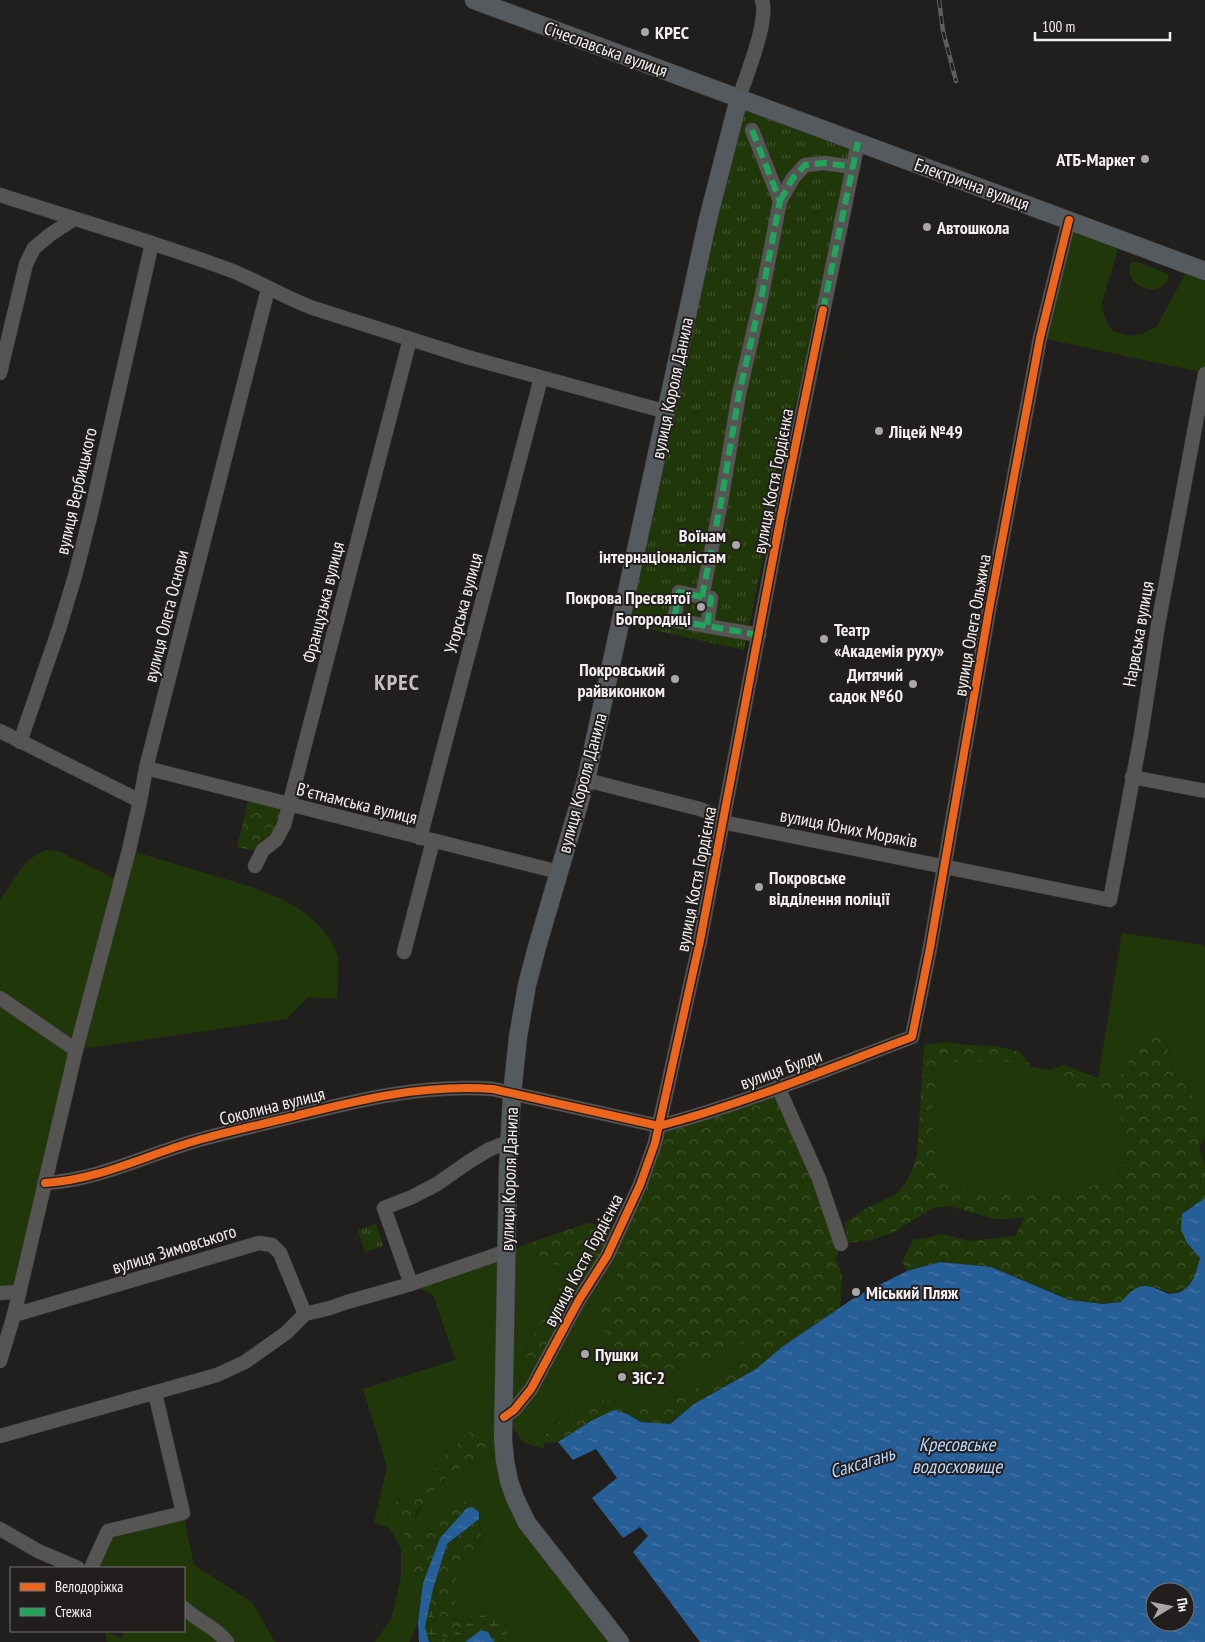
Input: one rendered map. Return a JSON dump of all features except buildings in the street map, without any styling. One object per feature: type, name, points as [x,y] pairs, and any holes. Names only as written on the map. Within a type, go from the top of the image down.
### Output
[{"type":"main road","name":"Січеславська вулиця","points":[[474,0],[739,98]]},
{"type":"main road","name":"Електрична вулиця","points":[[739,98],[1205,271]]},
{"type":"main road","name":"вулиця Короля Данила","points":[[504,1417],[512,1094],[518,1037],[527,985],[586,780],[708,220],[739,98]]},
{"type":"main road","points":[[504,1417],[505,1461],[509,1481],[527,1523],[620,1642]]},
{"type":"street","points":[[739,98],[761,30],[764,10],[762,0]]},
{"type":"street","points":[[752,130],[780,201]]},
{"type":"street","name":"вулиця Костя Гордієнка","points":[[504,1417],[514,1410],[532,1389],[579,1300],[616,1240],[640,1185],[655,1143],[700,941],[758,635],[858,142]]},
{"type":"street","points":[[702,597],[740,394],[780,201],[792,178],[805,165],[825,163],[852,167]]},
{"type":"street","points":[[0,195],[152,243],[231,271],[299,303],[410,339],[541,378],[667,412]]},
{"type":"street","points":[[0,373],[26,264],[34,248],[74,219]]},
{"type":"street","name":"вулиця Олега Ольжича","points":[[912,1037],[945,866],[991,600],[1039,348],[1069,220]]},
{"type":"street","name":"вулиця Вербицького","points":[[20,742],[75,576],[92,510],[152,243]]},
{"type":"street","name":"вулиця Олега Основи","points":[[0,1361],[14,1315],[76,1050],[129,850],[146,768],[268,289]]},
{"type":"street","name":"Французька вулиця","points":[[256,866],[262,850],[276,840],[284,825],[290,805],[410,339]]},
{"type":"street","name":"Нарвська вулиця","points":[[1110,900],[1158,625],[1205,374]]},
{"type":"street","name":"Угорська вулиця","points":[[404,952],[427,840],[541,378]]},
{"type":"street","points":[[707,626],[711,598],[679,592],[674,620],[707,626],[758,635]]},
{"type":"street","points":[[0,731],[140,801]]},
{"type":"street","name":"Вʼєтнамська вулиця","points":[[146,768],[559,872]]},
{"type":"street","points":[[1132,777],[1205,791]]},
{"type":"street","name":"вулиця Юних Моряків","points":[[586,780],[700,808],[718,816],[722,822],[1110,900]]},
{"type":"street","points":[[0,998],[76,1050]]},
{"type":"street","name":"вулиця Булди","points":[[659,1126],[683,1120],[778,1087],[912,1037]]},
{"type":"street","points":[[778,1087],[819,1179],[841,1244]]},
{"type":"street","name":"Соколина вулиця","points":[[45,1183],[78,1180],[195,1141],[358,1100],[401,1092],[476,1088],[493,1089],[659,1126]]},
{"type":"street","points":[[411,1284],[384,1208],[429,1189],[488,1150],[510,1142]]},
{"type":"street","name":"вулиця Зимовського","points":[[14,1315],[259,1243],[272,1245],[280,1253],[305,1314]]},
{"type":"street","points":[[0,1436],[217,1375],[246,1362],[286,1333],[305,1314],[411,1284],[507,1251]]},
{"type":"street","points":[[0,1293],[18,1292]]},
{"type":"street","points":[[91,1567],[108,1531],[183,1513],[155,1393]]},
{"type":"street","points":[[0,1529],[38,1551],[76,1567]]},
{"type":"street","points":[[185,1609],[217,1631],[227,1642]]},
{"type":"green space","points":[[739,98],[858,142],[823,310],[794,408],[744,650],[621,623]]},
{"type":"green space","points":[[1069,220],[1121,239],[1102,303],[1104,315],[1113,331],[1129,336],[1142,334],[1157,326],[1190,265],[1205,271],[1205,373],[1041,338]]},
{"type":"green space","points":[[1131,262],[1138,262],[1168,274],[1169,276],[1165,284],[1159,288],[1151,289],[1137,284],[1131,278],[1129,271]]},
{"type":"green space","points":[[250,795],[290,805],[263,850],[237,847]]},
{"type":"green space","points":[[47,850],[58,851],[120,881],[129,850],[243,884],[282,899],[315,921],[328,936],[338,958],[337,999],[308,997],[287,1019],[76,1050],[18,1292],[0,1293],[0,900],[26,863]]},
{"type":"green space","points":[[1122,933],[1202,945],[1205,948],[1205,1139],[1199,1147],[1200,1106],[1190,1091],[1175,1076],[1168,1044],[1132,1051],[1125,1072],[1114,1079],[1098,1078]]},
{"type":"green space","points":[[1156,1033],[1167,1044],[1175,1076],[1190,1091],[1200,1106],[1199,1147],[1205,1167],[1205,1198],[1182,1214],[1187,1243],[1200,1258],[1195,1277],[1185,1289],[1171,1294],[1157,1288],[1131,1292],[1122,1302],[1103,1304],[1069,1300],[991,1267],[969,1266],[943,1261],[907,1271],[902,1262],[913,1240],[943,1234],[969,1241],[1015,1236],[1024,1218],[994,1219],[949,1206],[933,1208],[894,1232],[871,1240],[848,1243],[845,1222],[869,1207],[897,1194],[910,1176],[917,1155],[924,1045],[946,1042],[995,1046],[1020,1052],[1031,1066],[1002,1061],[946,1062],[936,1075],[932,1119],[935,1160],[950,1184],[983,1191],[1033,1192],[1063,1190],[1108,1183],[1121,1168],[1127,1148],[1124,1127],[1114,1108],[1097,1094],[1067,1084],[1056,1077],[1050,1070],[1064,1065],[1098,1078],[1114,1079],[1125,1072],[1132,1051],[1142,1037]]},
{"type":"green space","points":[[1002,1061],[1050,1070],[1056,1077],[1067,1084],[1090,1091],[1106,1100],[1120,1117],[1126,1137],[1127,1148],[1125,1158],[1117,1174],[1108,1184],[1033,1192],[983,1191],[949,1184],[935,1160],[932,1119],[936,1075],[946,1062]]},
{"type":"green space","points":[[778,1087],[840,1247],[836,1259],[842,1275],[840,1307],[782,1347],[756,1369],[694,1404],[669,1424],[641,1422],[627,1414],[591,1421],[558,1442],[544,1443],[544,1435],[580,1407],[597,1400],[648,1405],[679,1398],[745,1360],[763,1339],[764,1335],[759,1335],[707,1359],[678,1369],[654,1371],[638,1365],[616,1348],[601,1323],[600,1311],[615,1285],[617,1275],[607,1257],[538,1375],[529,1368],[525,1356],[530,1341],[560,1288],[569,1266],[545,1263],[527,1244],[587,1223],[606,1226],[615,1239],[659,1126]]},
{"type":"green space","points":[[376,1224],[383,1246],[365,1252],[358,1230]]},
{"type":"green space","points":[[527,1244],[545,1263],[570,1265],[560,1288],[530,1341],[525,1356],[529,1368],[607,1256],[616,1267],[617,1282],[600,1312],[677,1369],[759,1335],[764,1335],[763,1339],[745,1360],[679,1398],[648,1405],[597,1400],[544,1434],[544,1449],[524,1443],[504,1417],[515,1498],[621,1642],[509,1642],[504,1622],[484,1614],[471,1621],[459,1612],[454,1598],[457,1572],[467,1555],[482,1541],[480,1516],[470,1507],[466,1509],[466,1501],[418,1531],[413,1525],[423,1504],[439,1485],[459,1469],[480,1460],[458,1442],[451,1451],[438,1460],[434,1469],[413,1491],[401,1500],[384,1508],[388,1516],[396,1520],[411,1548],[410,1575],[428,1570],[423,1583],[418,1622],[409,1642],[375,1642],[391,1619],[401,1576],[401,1549],[390,1529],[374,1522],[387,1467],[363,1389],[455,1360],[433,1295],[411,1284]]},
{"type":"green space","points":[[479,1431],[485,1435],[490,1444],[489,1450],[480,1460],[468,1464],[443,1480],[417,1511],[413,1525],[418,1531],[447,1509],[460,1502],[467,1501],[466,1509],[440,1538],[428,1570],[409,1575],[410,1553],[405,1537],[397,1523],[387,1514],[384,1508],[401,1500],[413,1491],[434,1469],[438,1460],[451,1451],[467,1433]]},
{"type":"green space","points":[[183,1513],[194,1565],[252,1602],[275,1642],[107,1642],[105,1632],[121,1638],[123,1632],[185,1632],[185,1567],[91,1567],[108,1531]]},
{"type":"green space","points":[[479,1519],[482,1541],[467,1555],[457,1572],[454,1598],[459,1612],[471,1621],[444,1639],[437,1630],[430,1603],[433,1589],[447,1544]]},
{"type":"green space","points":[[430,1603],[437,1630],[444,1639],[484,1614],[496,1615],[504,1622],[509,1642],[494,1642],[488,1632],[481,1630],[465,1642],[429,1642],[425,1627]]},
{"type":"water","name":"Кресовське водосховище","points":[[1205,1198],[1205,1642],[700,1642],[633,1552],[648,1536],[640,1527],[623,1538],[592,1498],[617,1478],[596,1449],[573,1460],[558,1442],[591,1421],[614,1410],[627,1414],[641,1422],[670,1424],[694,1404],[756,1369],[782,1347],[857,1296],[907,1271],[940,1262],[991,1267],[1069,1300],[1103,1304],[1121,1302],[1134,1290],[1143,1286],[1170,1294],[1177,1293],[1187,1288],[1190,1284],[1200,1258],[1187,1243],[1181,1230],[1182,1214]]},
{"type":"water","points":[[470,1507],[479,1512],[479,1519],[447,1544],[433,1589],[425,1627],[429,1642],[419,1642],[418,1622],[423,1583],[440,1538]]},
{"type":"water","points":[[481,1630],[488,1632],[494,1642],[465,1642]]},
{"type":"railway","points":[[939,0],[943,31],[956,81]]},
{"type":"marked path","points":[[752,130],[780,201],[762,294],[739,394],[721,502],[702,597],[711,598],[707,626],[759,635]]},
{"type":"marked path","points":[[823,310],[858,142]]},
{"type":"marked path","points":[[780,201],[793,178],[805,165],[825,163],[853,167]]},
{"type":"marked path","points":[[702,597],[679,592],[674,620],[707,626]]},
{"type":"cycle path","points":[[45,1183],[84,1177],[195,1141],[231,1132],[366,1099],[416,1091],[467,1088],[493,1089],[659,1126],[755,1096],[912,1037],[930,948],[989,610],[1040,338],[1069,220]]},
{"type":"cycle path","points":[[504,1417],[514,1410],[531,1389],[579,1300],[607,1256],[640,1185],[655,1143],[700,941],[781,516],[823,310]]},
{"type":"place","name":"КРЕС","points":[[645,32]]},
{"type":"place","name":"АТБ-Маркет","points":[[1145,159]]},
{"type":"place","name":"Автошкола","points":[[927,227]]},
{"type":"place","name":"Ліцей №49","points":[[879,431]]},
{"type":"place","name":"Воїнам інтернаціоналістам","points":[[736,545]]},
{"type":"place","name":"Покрова Пресвятої Богородиці","points":[[701,607]]},
{"type":"place","name":"Театр «Академія руху»","points":[[824,639]]},
{"type":"place","name":"Покровський райвиконком","points":[[675,679]]},
{"type":"place","name":"Дитячий садок №60","points":[[913,684]]},
{"type":"place","name":"Покровське відділення поліції","points":[[759,887]]},
{"type":"place","name":"Міський Пляж","points":[[856,1292]]},
{"type":"place","name":"Пушки","points":[[585,1354]]},
{"type":"place","name":"ЗіС-2","points":[[622,1377]]},
{"type":"district","name":"КРЕС","points":[[397,682]]},
{"type":"water label","name":"Саксагань","points":[[862,1462]]}]
